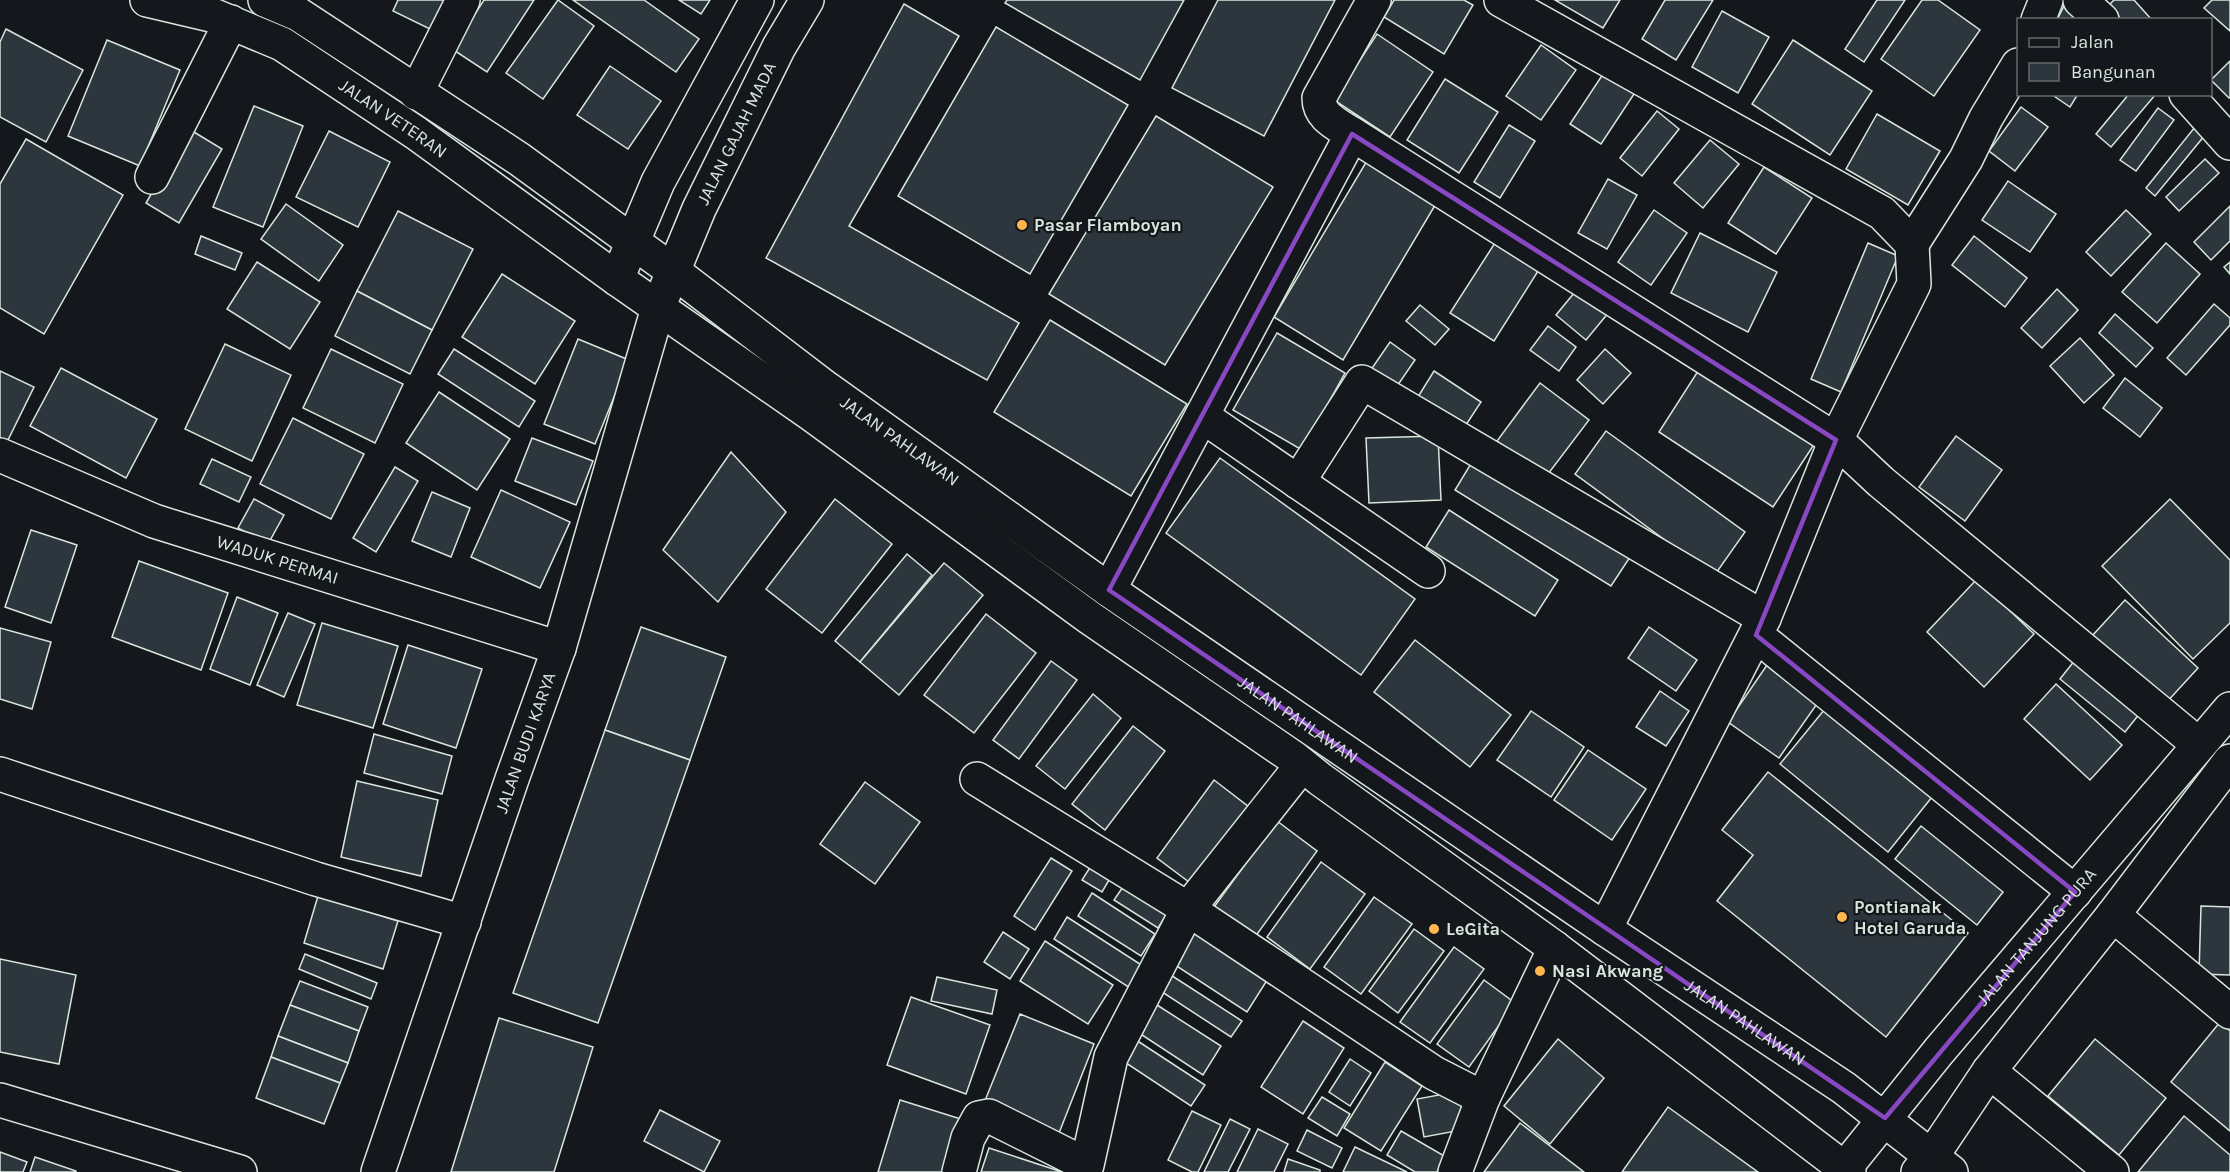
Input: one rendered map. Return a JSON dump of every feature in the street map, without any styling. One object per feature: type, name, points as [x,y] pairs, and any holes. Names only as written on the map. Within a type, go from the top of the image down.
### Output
[{"type":"main road","name":"JALAN VETERAN","points":[[147,0],[216,16],[282,44],[416,133],[658,308]]},
{"type":"main road","name":"JALAN VETERAN","points":[[265,0],[300,7],[416,93],[519,159],[674,271]]},
{"type":"main road","points":[[416,93],[463,0]]},
{"type":"main road","points":[[617,279],[658,182],[757,0]]},
{"type":"main road","name":"JALAN GAJAH MADA","points":[[658,308],[699,209],[779,47],[807,0]]},
{"type":"main road","points":[[1374,0],[1319,98],[1322,112],[1352,134],[1836,440],[1881,482],[2198,744]]},
{"type":"main road","points":[[1501,0],[1882,213],[1912,244]]},
{"type":"main road","points":[[2039,18],[2046,0]]},
{"type":"main road","points":[[2080,0],[2100,18]]},
{"type":"main road","points":[[152,177],[231,22]]},
{"type":"main road","points":[[1605,929],[1760,626],[1836,440],[1914,284],[1912,244],[1966,159],[1986,118],[2017,68]]},
{"type":"main road","points":[[2188,96],[2230,143]]},
{"type":"main road","points":[[1109,590],[1352,134]]},
{"type":"main road","name":"JALAN PAHLAWAN","points":[[674,271],[826,388],[1109,590],[1605,929],[1844,1088],[1885,1118],[1934,1167]]},
{"type":"main road","name":"JALAN PAHLAWAN","points":[[658,308],[811,414],[1090,618],[1302,765],[1555,948],[1847,1170]]},
{"type":"main road","name":"JALAN BUDI KARYA","points":[[378,1172],[559,648],[658,308]]},
{"type":"main road","points":[[1298,482],[1362,382],[1760,626],[2075,892]]},
{"type":"main road","points":[[1202,416],[1428,571]]},
{"type":"main road","name":"WADUK PERMAI","points":[[0,455],[154,521],[559,648]]},
{"type":"main road","name":"JALAN TANJUNG PURA","points":[[1847,1170],[1939,1051],[2230,709]]},
{"type":"main road","points":[[1934,1167],[1989,1071],[2113,915],[2230,761]]},
{"type":"main road","points":[[959,1172],[968,1138],[979,1118],[989,1116],[1091,1170],[1111,1057],[1188,909],[1302,765]]},
{"type":"main road","points":[[0,774],[316,879],[464,922]]},
{"type":"main road","points":[[977,780],[1188,909],[1434,1073],[1483,1098]]},
{"type":"main road","points":[[2113,915],[2230,1012]]},
{"type":"main road","points":[[1455,1172],[1483,1098],[1555,948]]},
{"type":"main road","points":[[1989,1071],[2112,1172]]},
{"type":"main road","points":[[0,1100],[240,1172]]},
{"type":"highlighted area","points":[[1352,134],[1836,440],[1756,635],[2075,892],[1885,1118],[1109,590]]},
{"type":"building","points":[[398,0],[449,0],[434,31],[393,11]]},
{"type":"building","points":[[484,0],[534,0],[487,72],[452,49]]},
{"type":"building","points":[[558,0],[594,26],[543,99],[506,73]]},
{"type":"building","points":[[573,0],[644,0],[699,39],[676,72]]},
{"type":"building","points":[[679,0],[710,0],[701,14]]},
{"type":"building","points":[[1007,0],[1184,0],[1140,80],[1005,3]]},
{"type":"building","points":[[1218,0],[1335,0],[1264,136],[1172,88]]},
{"type":"building","points":[[1394,0],[1464,0],[1473,5],[1444,54],[1384,17]]},
{"type":"building","points":[[1555,0],[1620,0],[1603,28]]},
{"type":"building","points":[[1665,0],[1713,0],[1676,60],[1642,39]]},
{"type":"building","points":[[1877,0],[1905,0],[1864,62],[1845,49]]},
{"type":"building","points":[[1922,0],[1938,0],[1980,30],[1934,96],[1881,59]]},
{"type":"building","points":[[2067,0],[2082,18],[2058,18]]},
{"type":"building","points":[[2114,0],[2134,0],[2150,18],[2119,18],[2108,6]]},
{"type":"building","points":[[2212,0],[2230,0],[2230,31],[2204,8]]},
{"type":"building","points":[[904,4],[959,36],[849,226],[1019,323],[987,380],[766,258]]},
{"type":"building","points":[[1722,11],[1769,37],[1738,93],[1692,67]]},
{"type":"building","points":[[996,27],[1128,105],[1030,274],[898,196]]},
{"type":"building","points":[[6,29],[83,70],[46,142],[0,117],[0,42]]},
{"type":"building","points":[[1377,34],[1433,72],[1390,137],[1334,100]]},
{"type":"building","points":[[107,40],[180,70],[140,166],[68,136]]},
{"type":"building","points":[[1793,40],[1872,91],[1830,155],[1752,104]]},
{"type":"building","points":[[1541,45],[1576,70],[1541,120],[1506,96]]},
{"type":"building","points":[[2230,61],[2229,98],[2212,81]]},
{"type":"building","points":[[610,66],[661,101],[628,149],[577,115]]},
{"type":"building","points":[[1605,71],[1636,91],[1601,144],[1570,124]]},
{"type":"building","points":[[1445,79],[1498,112],[1459,173],[1407,140]]},
{"type":"building","points":[[2054,96],[2077,96],[2070,107]]},
{"type":"building","points":[[2127,96],[2154,96],[2111,147],[2096,134]]},
{"type":"building","points":[[254,106],[303,126],[263,227],[213,207]]},
{"type":"building","points":[[2021,107],[2048,127],[2015,171],[1989,151]]},
{"type":"building","points":[[2158,108],[2174,120],[2136,171],[2120,160]]},
{"type":"building","points":[[1657,111],[1679,129],[1642,176],[1620,158]]},
{"type":"building","points":[[1877,114],[1940,151],[1908,205],[1846,169]]},
{"type":"building","points":[[1156,116],[1273,187],[1165,365],[1049,294]]},
{"type":"building","points":[[1509,125],[1535,141],[1500,198],[1474,182]]},
{"type":"building","points":[[2195,127],[2205,135],[2155,196],[2146,188]]},
{"type":"building","points":[[189,129],[222,149],[179,223],[146,203]]},
{"type":"building","points":[[329,131],[390,162],[358,227],[296,197]]},
{"type":"building","points":[[26,139],[123,195],[44,334],[0,308],[0,184]]},
{"type":"building","points":[[1710,140],[1739,164],[1703,208],[1674,183]]},
{"type":"building","points":[[1368,159],[1437,202],[1343,360],[1274,317]]},
{"type":"building","points":[[2205,159],[2219,173],[2179,211],[2166,197]]},
{"type":"building","points":[[1764,167],[1812,198],[1776,254],[1728,223]]},
{"type":"building","points":[[1608,179],[1637,195],[1607,249],[1578,233]]},
{"type":"building","points":[[2008,181],[2056,214],[2030,252],[1982,220]]},
{"type":"building","points":[[286,204],[343,245],[319,281],[261,239]]},
{"type":"building","points":[[2230,206],[2230,241],[2211,260],[2194,242]]},
{"type":"building","points":[[1654,210],[1687,233],[1651,285],[1618,262]]},
{"type":"building","points":[[2126,210],[2151,234],[2111,276],[2086,252]]},
{"type":"building","points":[[398,211],[473,249],[432,330],[357,291]]},
{"type":"building","points":[[1502,232],[1545,260],[1494,341],[1450,313]]},
{"type":"building","points":[[1700,233],[1777,272],[1748,332],[1671,293]]},
{"type":"building","points":[[201,236],[242,253],[235,270],[195,254]]},
{"type":"building","points":[[1974,236],[2027,278],[2005,307],[1952,265]]},
{"type":"building","points":[[1868,243],[1898,256],[1841,392],[1811,379]]},
{"type":"building","points":[[2166,243],[2200,274],[2157,323],[2122,292]]},
{"type":"building","points":[[257,262],[320,302],[290,349],[227,309]]},
{"type":"building","points":[[2230,262],[2230,274],[2224,267]]},
{"type":"building","points":[[502,274],[575,321],[535,384],[462,337]]},
{"type":"building","points":[[1579,287],[1609,312],[1586,340],[1556,315]]},
{"type":"building","points":[[2057,289],[2078,310],[2042,348],[2021,328]]},
{"type":"building","points":[[357,291],[432,330],[410,374],[335,336]]},
{"type":"building","points":[[2214,304],[2230,318],[2230,325],[2186,375],[2167,358]]},
{"type":"building","points":[[1420,305],[1449,329],[1435,345],[1406,321]]},
{"type":"building","points":[[2115,314],[2153,348],[2136,367],[2099,333]]},
{"type":"building","points":[[1050,320],[1187,404],[1131,496],[994,412]]},
{"type":"building","points":[[1548,326],[1576,347],[1559,371],[1530,350]]},
{"type":"building","points":[[1277,333],[1345,373],[1302,450],[1233,410]]},
{"type":"building","points":[[2080,338],[2114,375],[2084,403],[2050,366]]},
{"type":"building","points":[[578,339],[629,360],[595,444],[544,424]]},
{"type":"building","points":[[1390,342],[1415,360],[1393,392],[1368,374]]},
{"type":"building","points":[[225,344],[291,375],[252,461],[185,429]]},
{"type":"building","points":[[331,349],[403,384],[375,443],[303,408]]},
{"type":"building","points":[[454,349],[535,401],[519,427],[438,374]]},
{"type":"building","points":[[1605,349],[1631,373],[1603,404],[1577,380]]},
{"type":"building","points":[[61,368],[157,419],[126,478],[30,426]]},
{"type":"building","points":[[1700,368],[1815,443],[1773,507],[1659,432]]},
{"type":"building","points":[[0,371],[34,387],[6,444],[0,441]]},
{"type":"building","points":[[1434,371],[1481,402],[1462,431],[1416,400]]},
{"type":"building","points":[[2125,378],[2162,408],[2140,437],[2103,408]]},
{"type":"building","points":[[1540,383],[1589,420],[1545,478],[1497,441]]},
{"type":"building","points":[[439,392],[510,439],[477,490],[406,443]]},
{"type":"building","points":[[293,418],[364,454],[331,519],[260,484]]},
{"type":"building","points":[[1606,431],[1745,532],[1714,576],[1575,474]]},
{"type":"building","points":[[1438,436],[1441,500],[1369,503],[1366,438]]},
{"type":"building","points":[[1956,436],[2002,470],[1965,521],[1919,487]]},
{"type":"building","points":[[532,438],[593,461],[576,505],[515,481]]},
{"type":"building","points":[[731,452],[786,512],[718,602],[663,550]]},
{"type":"building","points":[[1475,457],[1632,554],[1611,586],[1455,490]]},
{"type":"building","points":[[1220,458],[1415,599],[1361,675],[1166,533]]},
{"type":"building","points":[[212,459],[251,477],[239,502],[200,484]]},
{"type":"building","points":[[395,467],[418,481],[376,552],[353,538]]},
{"type":"building","points":[[501,490],[570,522],[540,588],[471,557]]},
{"type":"building","points":[[432,492],[470,508],[451,557],[412,541]]},
{"type":"building","points":[[254,499],[284,515],[268,544],[238,528]]},
{"type":"building","points":[[835,499],[892,544],[822,633],[766,589]]},
{"type":"building","points":[[2170,499],[2230,560],[2230,623],[2193,659],[2102,566]]},
{"type":"building","points":[[1449,510],[1558,580],[1535,616],[1426,547]]},
{"type":"building","points":[[31,530],[77,545],[51,623],[5,607]]},
{"type":"building","points":[[907,554],[932,575],[860,662],[835,641]]},
{"type":"building","points":[[139,561],[228,593],[201,670],[112,637]]},
{"type":"building","points":[[944,563],[983,595],[899,695],[860,662]]},
{"type":"building","points":[[1977,579],[2034,634],[1984,687],[1927,632]]},
{"type":"building","points":[[237,597],[278,613],[250,685],[210,669]]},
{"type":"building","points":[[2125,600],[2198,668],[2165,704],[2092,636]]},
{"type":"building","points":[[288,613],[315,624],[284,697],[257,685]]},
{"type":"building","points":[[986,614],[1036,653],[974,733],[924,695]]},
{"type":"building","points":[[322,623],[398,646],[373,728],[297,705]]},
{"type":"building","points":[[641,627],[726,657],[690,760],[605,730]]},
{"type":"building","points":[[1649,627],[1697,660],[1676,691],[1628,658]]},
{"type":"building","points":[[0,628],[51,642],[32,709],[0,699]]},
{"type":"building","points":[[1415,640],[1511,715],[1470,767],[1374,692]]},
{"type":"building","points":[[408,645],[482,669],[456,748],[383,724]]},
{"type":"building","points":[[2079,655],[2144,708],[2125,732],[2060,679]]},
{"type":"building","points":[[1051,661],[1077,680],[1019,759],[993,740]]},
{"type":"building","points":[[1767,665],[1819,701],[1779,758],[1728,722]]},
{"type":"building","points":[[2056,684],[2122,745],[2090,780],[2024,719]]},
{"type":"building","points":[[1660,691],[1689,711],[1666,746],[1636,727]]},
{"type":"building","points":[[1093,694],[1121,718],[1065,789],[1036,766]]},
{"type":"building","points":[[1829,704],[1936,792],[1888,852],[1780,764]]},
{"type":"building","points":[[1531,711],[1584,747],[1551,797],[1497,760]]},
{"type":"building","points":[[1133,726],[1165,751],[1105,830],[1072,804]]},
{"type":"building","points":[[605,730],[690,760],[598,1023],[513,993]]},
{"type":"building","points":[[374,734],[452,756],[442,794],[364,773]]},
{"type":"building","points":[[1588,750],[1646,789],[1612,840],[1554,800]]},
{"type":"building","name":"Pontianak Hotel Garuda","points":[[1768,772],[1968,933],[1886,1037],[1717,901],[1753,855],[1722,830]]},
{"type":"building","points":[[1214,780],[1249,807],[1193,885],[1157,858]]},
{"type":"building","points":[[357,781],[438,800],[421,876],[341,857]]},
{"type":"building","points":[[865,782],[920,822],[875,884],[820,844]]},
{"type":"building","points":[[1277,821],[1317,851],[1255,937],[1214,907]]},
{"type":"building","points":[[1921,826],[2003,892],[1977,925],[1895,859]]},
{"type":"building","points":[[1051,858],[1072,871],[1035,930],[1014,916]]},
{"type":"building","points":[[1096,858],[1115,870],[1102,892],[1082,880]]},
{"type":"building","points":[[1321,862],[1365,894],[1310,969],[1267,937]]},
{"type":"building","points":[[1129,878],[1172,906],[1158,928],[1114,900]]},
{"type":"building","points":[[1092,893],[1155,934],[1141,956],[1078,916]]},
{"type":"building","points":[[318,896],[398,921],[383,969],[304,943]]},
{"type":"building","points":[[1374,897],[1412,924],[1361,994],[1324,967]]},
{"type":"building","points":[[2201,906],[2230,907],[2230,975],[2199,974]]},
{"type":"building","points":[[1067,917],[1143,966],[1130,988],[1054,939]]},
{"type":"building","points":[[1195,925],[1271,974],[1247,1012],[1172,963]]},
{"type":"building","points":[[1414,929],[1444,951],[1398,1013],[1369,991]]},
{"type":"building","points":[[1003,932],[1029,949],[1010,979],[984,962]]},
{"type":"building","points":[[1045,941],[1113,985],[1088,1024],[1020,981]]},
{"type":"building","points":[[1454,947],[1484,969],[1430,1043],[1400,1022]]},
{"type":"building","points":[[305,954],[377,983],[371,999],[299,969]]},
{"type":"building","points":[[0,959],[76,975],[59,1064],[0,1052]]},
{"type":"building","points":[[1163,970],[1242,1021],[1231,1037],[1153,986]]},
{"type":"building","points":[[937,977],[997,990],[992,1014],[931,1001]]},
{"type":"building","points":[[1484,980],[1515,1003],[1469,1067],[1437,1044]]},
{"type":"building","points":[[300,981],[368,1007],[359,1031],[290,1005]]},
{"type":"building","points":[[911,997],[990,1025],[966,1094],[887,1065]]},
{"type":"building","points":[[290,1005],[359,1031],[348,1063],[278,1036]]},
{"type":"building","points":[[1157,1005],[1221,1046],[1203,1075],[1139,1033]]},
{"type":"building","points":[[1020,1014],[1094,1044],[1059,1133],[984,1103]]},
{"type":"building","points":[[499,1018],[593,1047],[554,1172],[451,1172]]},
{"type":"building","points":[[1303,1021],[1344,1048],[1303,1114],[1261,1087]]},
{"type":"building","points":[[2220,1022],[2230,1031],[2230,1131],[2171,1082]]},
{"type":"building","points":[[278,1036],[348,1063],[340,1083],[271,1057]]},
{"type":"building","points":[[1133,1038],[1205,1085],[1191,1106],[1120,1059]]},
{"type":"building","points":[[1558,1039],[1604,1078],[1550,1144],[1504,1106]]},
{"type":"building","points":[[2095,1039],[2166,1098],[2119,1155],[2048,1096]]},
{"type":"building","points":[[271,1057],[340,1083],[324,1124],[256,1098]]},
{"type":"building","points":[[1350,1059],[1371,1073],[1350,1106],[1329,1092]]},
{"type":"building","points":[[1385,1062],[1422,1086],[1381,1151],[1344,1128]]},
{"type":"building","points":[[1460,1091],[1467,1129],[1424,1137],[1417,1099]]},
{"type":"building","points":[[1322,1097],[1350,1114],[1337,1136],[1308,1118]]},
{"type":"building","points":[[900,1100],[964,1120],[948,1172],[878,1172]]},
{"type":"building","points":[[1668,1107],[1758,1172],[1622,1172]]},
{"type":"building","points":[[660,1110],[720,1141],[704,1172],[644,1141]]},
{"type":"building","points":[[1192,1111],[1221,1125],[1198,1172],[1192,1172],[1168,1160]]},
{"type":"building","points":[[2184,1116],[2230,1155],[2230,1172],[2138,1172]]},
{"type":"building","points":[[1230,1119],[1250,1129],[1228,1172],[1204,1172]]},
{"type":"building","points":[[1520,1123],[1584,1172],[1484,1172]]},
{"type":"building","points":[[1258,1129],[1288,1144],[1274,1172],[1237,1172]]},
{"type":"building","points":[[1307,1130],[1342,1148],[1332,1168],[1297,1151]]},
{"type":"building","points":[[1401,1131],[1446,1157],[1437,1172],[1415,1172],[1387,1155]]},
{"type":"building","points":[[1355,1147],[1407,1172],[1343,1172]]},
{"type":"building","points":[[989,1148],[1062,1172],[981,1172]]},
{"type":"building","points":[[0,1152],[27,1162],[23,1172],[0,1172]]},
{"type":"building","points":[[35,1157],[76,1171],[76,1172],[30,1172]]},
{"type":"building","points":[[1288,1159],[1320,1170],[1320,1172],[1284,1172]]},
{"type":"place","name":"Pasar Flamboyan","points":[[1022,225]]},
{"type":"place","name":"Pontianak Hotel Garuda","points":[[1842,917]]},
{"type":"place","name":"LeGita","points":[[1434,929]]},
{"type":"place","name":"Nasi Akwang","points":[[1540,971]]}]
